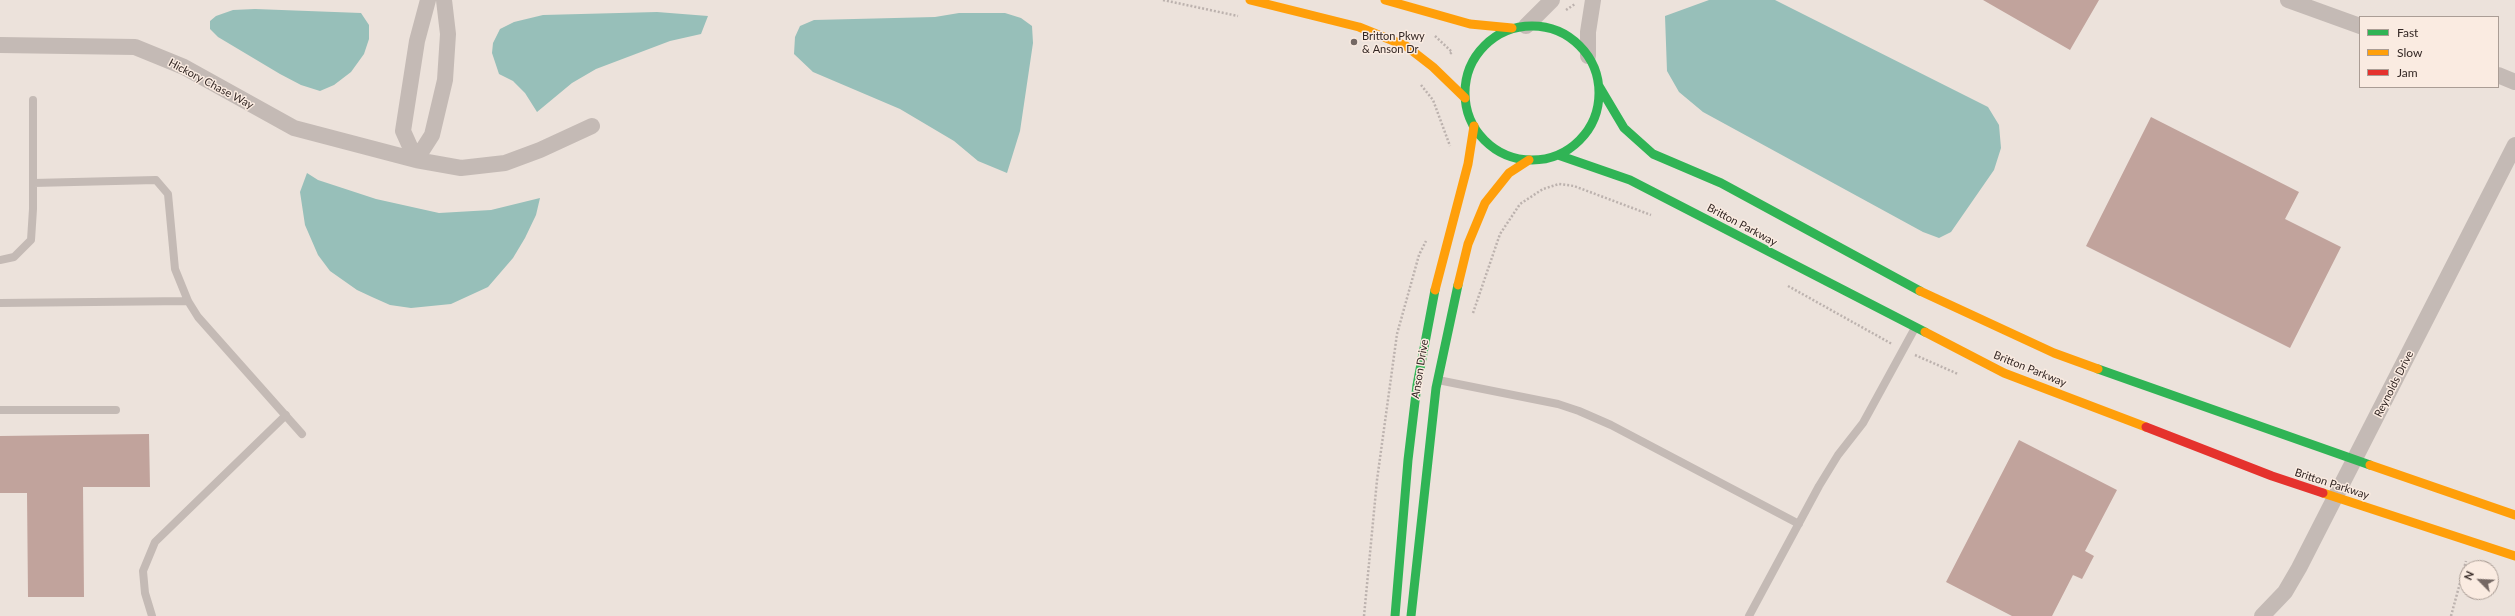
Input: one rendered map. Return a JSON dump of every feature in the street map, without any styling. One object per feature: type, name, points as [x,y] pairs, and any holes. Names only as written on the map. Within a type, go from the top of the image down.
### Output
[{"type":"main road","points":[[1250,0],[1359,27],[1406,46],[1433,67],[1465,98]]},
{"type":"main road","points":[[1385,0],[1470,24],[1551,28],[1569,36],[1584,50],[1588,56],[1594,67],[1599,86],[1624,128],[1652,154],[1720,183],[1899,281],[2054,353],[2515,515]]},
{"type":"main road","points":[[1519,27],[1492,38],[1476,55],[1467,75],[1465,98],[1469,119],[1480,137],[1496,150],[1516,159],[1537,160],[1558,155],[1576,144],[1590,128],[1598,108],[1599,86]]},
{"type":"main road","name":"Anson Drive","points":[[1395,616],[1408,460],[1417,385],[1430,311],[1468,164],[1474,126]]},
{"type":"main road","name":"Britton Parkway","points":[[1558,155],[1630,180],[2004,373],[2272,476],[2515,556]]},
{"type":"main road","name":"Anson Drive","points":[[1411,616],[1416,593],[1427,462],[1438,380],[1450,315],[1468,244],[1485,203],[1509,173],[1529,160]]},
{"type":"street","points":[[416,160],[403,131],[417,41],[428,0]]},
{"type":"street","points":[[416,160],[432,135],[445,80],[448,34],[444,0]]},
{"type":"street","points":[[1519,27],[1552,0]]},
{"type":"street","points":[[1588,56],[1588,32],[1593,0]]},
{"type":"street","points":[[2288,0],[2359,26]]},
{"type":"street","name":"Hickory Chase Way","points":[[0,45],[135,47],[184,68],[294,128],[416,160],[461,168],[505,163],[540,150],[592,126]]},
{"type":"street","points":[[2499,76],[2515,82]]},
{"type":"street","name":"Reynolds Drive","points":[[2262,616],[2285,592],[2334,497],[2355,460],[2515,145]]},
{"type":"lane","points":[[0,260],[14,257],[31,240],[33,100]]},
{"type":"lane","points":[[33,183],[156,180],[168,194],[175,269],[188,301],[198,317],[302,434]]},
{"type":"lane","points":[[0,303],[188,301]]},
{"type":"lane","points":[[1749,616],[1798,524],[1838,455],[1863,423],[1915,328]]},
{"type":"lane","points":[[1438,380],[1558,404],[1579,411],[1611,425],[1798,524]]},
{"type":"lane","points":[[0,410],[116,410]]},
{"type":"lane","points":[[152,616],[145,593],[143,571],[156,542],[286,415]]},
{"type":"path","points":[[1163,0],[1240,17]]},
{"type":"path","points":[[1428,33],[1440,38],[1452,52],[1447,56]]},
{"type":"path","points":[[1418,82],[1433,100],[1450,145],[1449,152]]},
{"type":"path","points":[[1472,314],[1500,234],[1520,204],[1543,189],[1559,184],[1574,186],[1652,215]]},
{"type":"path","points":[[1364,616],[1377,480],[1397,334],[1419,255],[1429,236]]},
{"type":"path","points":[[1781,282],[1903,349],[1960,374]]},
{"type":"path","points":[[2466,560],[2467,558],[2474,560]]},
{"type":"path","points":[[2451,616],[2459,587]]},
{"type":"water","points":[[1709,0],[1775,0],[1988,107],[1999,125],[2001,148],[1994,170],[1951,232],[1939,238],[1923,232],[1703,112],[1679,92],[1667,71],[1665,16]]},
{"type":"water","points":[[255,9],[361,13],[369,25],[369,39],[364,54],[351,72],[334,85],[320,91],[301,85],[218,37],[210,29],[210,21],[216,16],[233,10]]},
{"type":"water","points":[[657,12],[708,16],[701,34],[670,41],[596,69],[572,83],[537,112],[525,93],[513,81],[499,74],[492,53],[493,43],[500,29],[514,22],[543,15]]},
{"type":"water","points":[[959,13],[1005,13],[1021,18],[1032,26],[1033,43],[1020,131],[1007,173],[978,161],[954,141],[900,109],[813,72],[794,54],[795,37],[800,26],[814,20],[935,17]]},
{"type":"water","points":[[307,173],[318,180],[376,199],[439,213],[491,210],[540,198],[536,215],[525,238],[513,258],[488,287],[451,304],[411,308],[390,305],[372,297],[357,290],[330,271],[318,255],[305,225],[300,192]]},
{"type":"building","points":[[1983,0],[2099,0],[2070,50]]},
{"type":"building","points":[[2151,117],[2299,192],[2285,219],[2341,247],[2290,348],[2086,246]]},
{"type":"building","points":[[149,434],[150,487],[83,487],[84,597],[28,597],[27,493],[0,493],[0,436]]},
{"type":"building","points":[[2019,440],[2117,490],[2085,551],[2094,556],[2082,579],[2073,575],[2052,616],[2012,616],[1946,582]]},
{"type":"traffic: fast","points":[[1539,26],[1564,34],[1575,41],[1584,50],[1594,67],[1598,80],[1599,93],[1598,106],[1594,119],[1584,136],[1575,145],[1558,155],[1545,159],[1525,160],[1500,152],[1489,145],[1480,136],[1470,119],[1466,106],[1465,86],[1473,61],[1480,50],[1489,41],[1506,31],[1519,27],[1539,26]]},
{"type":"traffic: fast","points":[[1599,86],[1624,128],[1653,154],[1721,183],[1920,291]]},
{"type":"traffic: fast","points":[[1558,155],[1630,180],[1925,332]]},
{"type":"traffic: fast","points":[[1411,616],[1436,388],[1458,285]]},
{"type":"traffic: fast","points":[[1395,616],[1408,460],[1417,385],[1435,290]]},
{"type":"traffic: fast","points":[[2098,369],[2370,465]]},
{"type":"traffic: slow","points":[[1250,0],[1359,27],[1406,46],[1433,67],[1465,98]]},
{"type":"traffic: slow","points":[[1385,0],[1470,24],[1512,28]]},
{"type":"traffic: slow","points":[[1435,290],[1468,164],[1474,126]]},
{"type":"traffic: slow","points":[[1458,285],[1468,244],[1485,203],[1509,173],[1529,160]]},
{"type":"traffic: slow","points":[[1920,291],[2054,353],[2098,369]]},
{"type":"traffic: slow","points":[[1925,332],[2004,373],[2146,427]]},
{"type":"traffic: slow","points":[[2370,465],[2515,515]]},
{"type":"traffic: slow","points":[[2323,493],[2515,556]]},
{"type":"traffic: jam","points":[[2146,427],[2272,476],[2323,493]]},
{"type":"place","name":"Britton Pkwy & Anson Dr","points":[[1354,42]]}]
